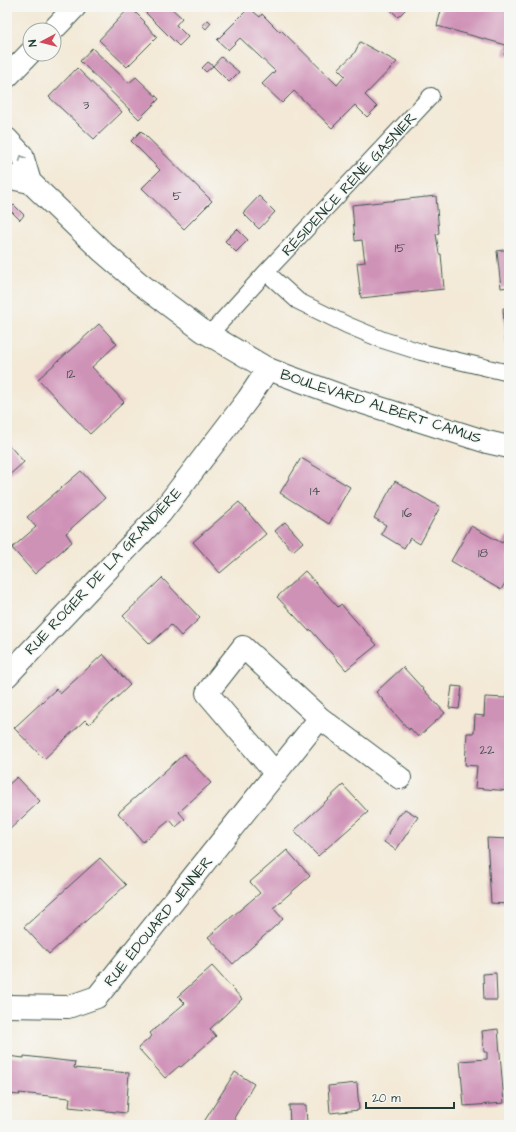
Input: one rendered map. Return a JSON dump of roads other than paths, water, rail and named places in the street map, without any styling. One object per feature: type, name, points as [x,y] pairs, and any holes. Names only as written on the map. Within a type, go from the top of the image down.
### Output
[{"type":"street","points":[[60,22],[75,7]]},
{"type":"street","points":[[7,76],[22,61]]},
{"type":"street","name":"BOULEVARD ALBERT CAMUS","points":[[7,139],[22,155],[30,182],[103,252],[139,283],[209,335],[268,369],[342,396],[487,442],[509,447]]},
{"type":"street","points":[[7,175],[10,178],[30,182]]},
{"type":"street","name":"RUE ROGER DE LA GRANDIÈRE","points":[[7,676],[161,513],[248,399],[268,369]]},
{"type":"street","points":[[276,774],[207,693],[243,647],[320,718],[400,778]]},
{"type":"street","name":"RUE ÉDOUARD JENNER","points":[[7,1006],[68,1007],[97,997],[320,718]]},
{"type":"lane","name":"RÉSIDENCE RÉNÉ GASNIER","points":[[209,335],[431,96]]},
{"type":"lane","points":[[266,272],[298,301],[347,326],[383,340],[421,352],[509,373]]}]
